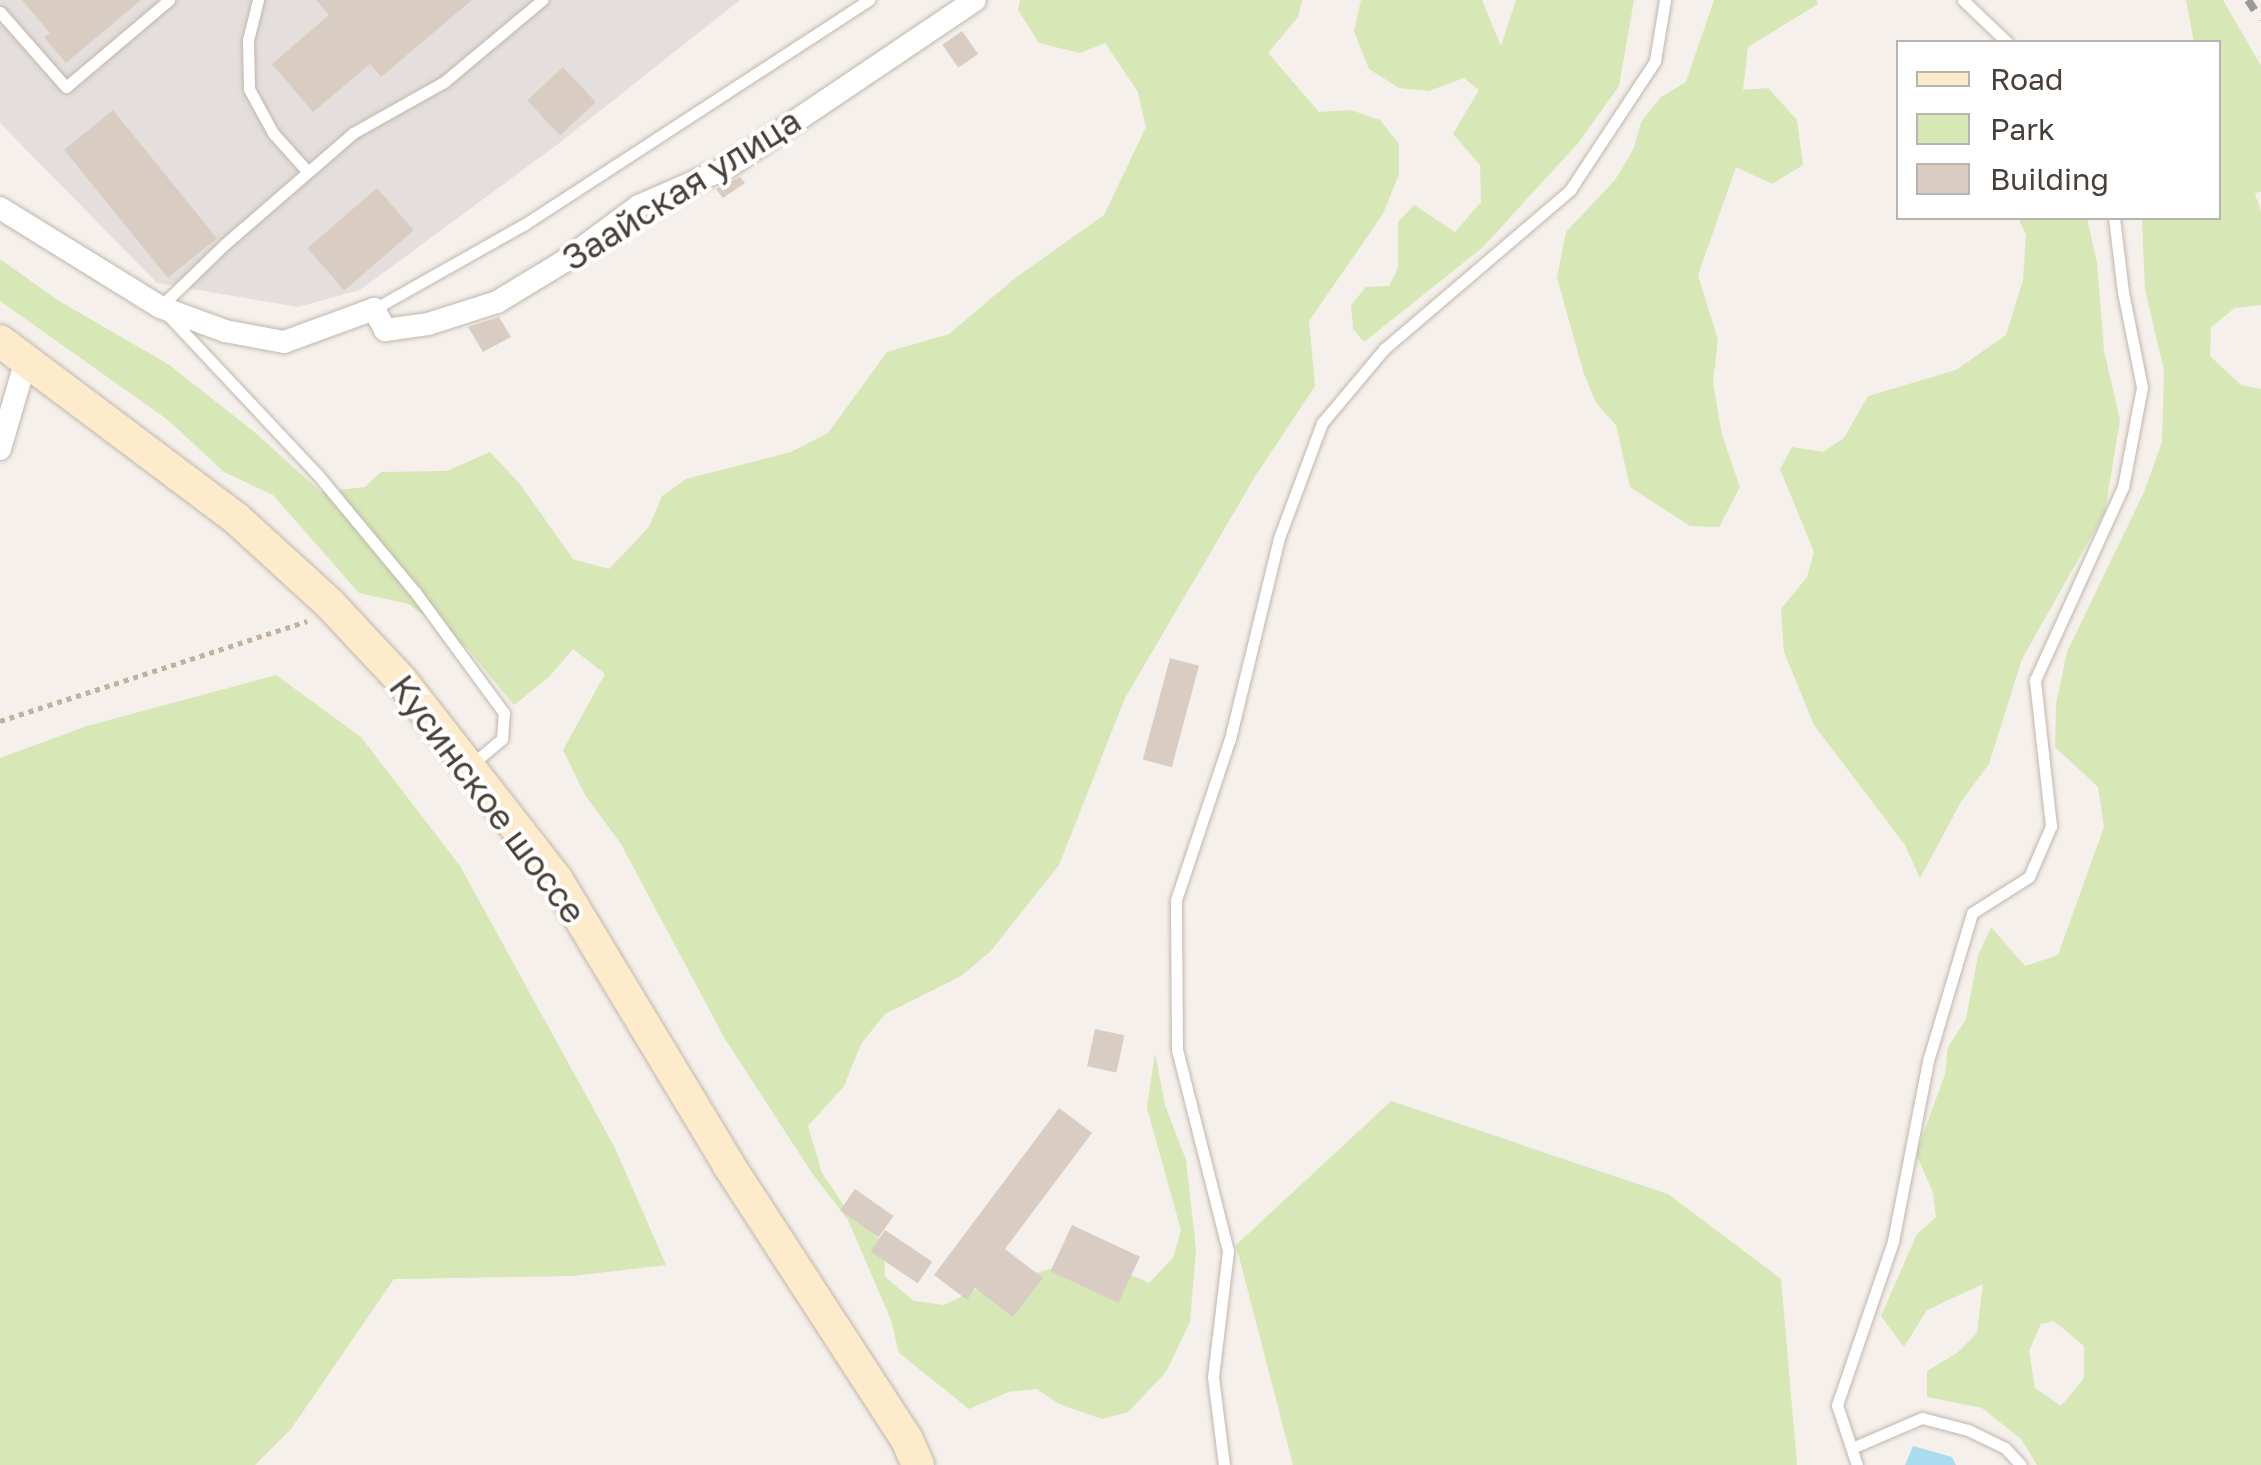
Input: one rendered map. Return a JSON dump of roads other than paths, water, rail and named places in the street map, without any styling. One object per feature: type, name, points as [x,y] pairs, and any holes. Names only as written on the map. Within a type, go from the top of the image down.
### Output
[{"type":"main road","name":"Кусинское шоссе","points":[[13,351],[238,519],[329,604],[401,680],[557,880],[728,1164],[907,1440],[918,1465]]},
{"type":"street","name":"Заайская улица","points":[[374,309],[385,330],[428,324],[497,302],[562,262],[638,206],[726,168],[855,77],[975,0]]},
{"type":"street","points":[[0,208],[160,308],[224,331],[284,342],[374,309]]},
{"type":"street","points":[[0,449],[13,351]]},
{"type":"lane","points":[[0,12],[66,87],[169,0]]},
{"type":"lane","points":[[258,0],[248,40],[250,90],[273,133],[308,172]]},
{"type":"lane","points":[[470,765],[502,740],[504,713],[415,592],[317,474],[160,308],[224,244],[354,132],[444,82],[542,0]]},
{"type":"lane","points":[[374,309],[525,224],[870,0]]},
{"type":"lane","points":[[1224,1465],[1214,1377],[1228,1251],[1177,1049],[1176,900],[1230,739],[1279,538],[1322,423],[1384,348],[1570,190],[1655,61],[1665,0]]},
{"type":"lane","points":[[1964,0],[2005,40]]},
{"type":"lane","points":[[1857,1465],[1838,1405],[1894,1242],[1928,1061],[1972,913],[2029,877],[2051,826],[2034,680],[2124,487],[2142,387],[2123,292],[2114,220]]},
{"type":"lane","points":[[1852,1448],[1922,1418],[1980,1436],[2005,1448],[2020,1465]]},
{"type":"water","points":[[1913,1446],[1952,1457],[1956,1465],[1905,1465]]},
{"type":"railway","points":[[2248,0],[2261,20]]}]
